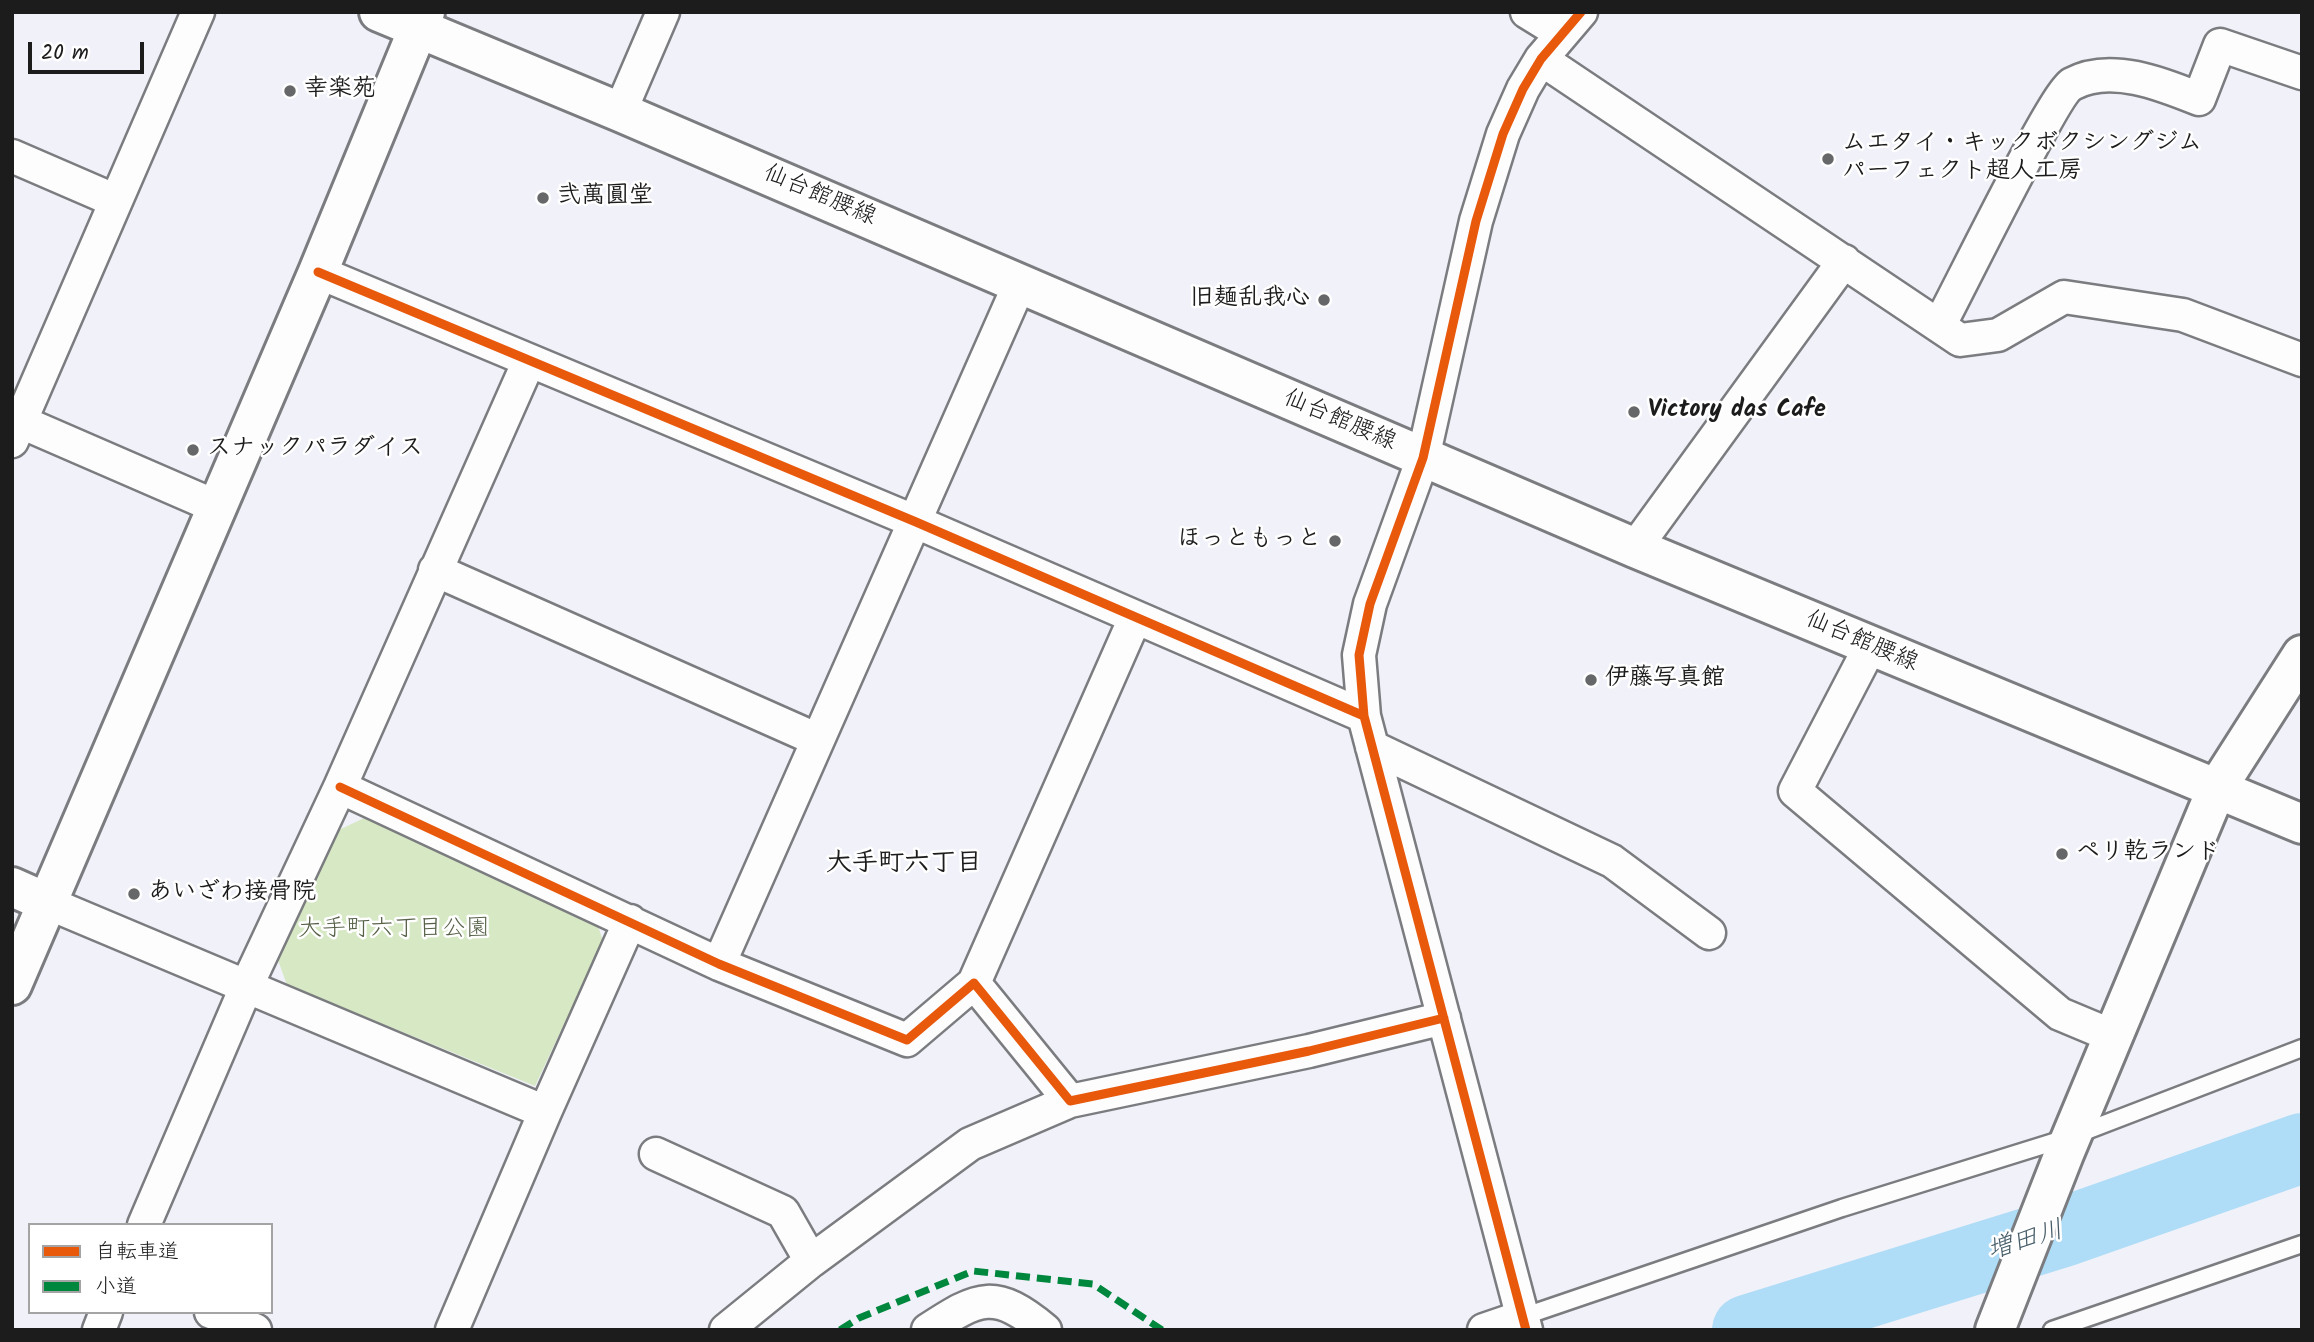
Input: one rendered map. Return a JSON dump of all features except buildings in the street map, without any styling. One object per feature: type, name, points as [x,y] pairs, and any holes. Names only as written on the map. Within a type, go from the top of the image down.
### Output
[{"type":"main road","name":"仙台館腰線","points":[[379,12],[422,20],[620,112],[1423,458],[1870,647],[2302,824]]},
{"type":"main road","points":[[12,985],[318,272],[422,20]]},
{"type":"main road","points":[[1995,1330],[2068,1145],[2217,788],[2302,655]]},
{"type":"main road","points":[[12,887],[48,903]]},
{"type":"street","points":[[198,12],[15,427],[217,507]]},
{"type":"street","points":[[620,112],[663,12]]},
{"type":"street","points":[[1484,1330],[1524,1323],[1364,716],[1359,655],[1370,604],[1423,458],[1476,221],[1503,134],[1523,89],[1541,59],[1571,23],[1527,12]]},
{"type":"street","points":[[1939,326],[2048,119],[2070,85],[2105,72],[2199,99],[2220,45],[2302,73]]},
{"type":"street","points":[[1541,59],[1960,340],[1998,335],[2064,297],[2183,315],[2302,360]]},
{"type":"street","points":[[12,156],[116,201]]},
{"type":"street","points":[[1635,548],[1843,261]]},
{"type":"street","points":[[318,272],[916,522],[1364,716]]},
{"type":"street","points":[[719,964],[1020,283]]},
{"type":"street","points":[[145,1223],[247,985],[340,787],[529,361]]},
{"type":"street","points":[[435,570],[818,740]]},
{"type":"street","points":[[340,787],[719,964],[906,1040],[974,983],[1135,618]]},
{"type":"street","points":[[1870,647],[1795,791],[2060,1014],[2115,1037]]},
{"type":"street","points":[[1372,747],[1612,861],[1709,933]]},
{"type":"street","points":[[48,903],[545,1112]]},
{"type":"street","points":[[452,1330],[630,921]]},
{"type":"street","points":[[974,983],[1070,1101]]},
{"type":"street","points":[[726,1330],[811,1261],[970,1144],[1070,1101],[1309,1051],[1444,1018]]},
{"type":"street","points":[[656,1154],[783,1212],[811,1261]]},
{"type":"street","points":[[928,1330],[958,1310],[989,1301],[1016,1306],[1045,1330]]},
{"type":"street","points":[[216,1314],[255,1330]]},
{"type":"lane","points":[[1524,1323],[1842,1208],[2068,1145],[2302,1048]]},
{"type":"lane","points":[[2052,1330],[2302,1244]]},
{"type":"green space","name":"大手町六丁目公園","points":[[364,818],[597,923],[603,941],[535,1086],[287,985],[278,960],[339,830]]},
{"type":"waterway","name":"増田川","points":[[1747,1330],[2066,1231],[2302,1148]]},
{"type":"marked path","points":[[840,1330],[859,1318],[973,1271],[1093,1284],[1162,1330]]},
{"type":"cycle path","points":[[1526,1330],[1364,716],[1359,655],[1370,604],[1423,458],[1476,221],[1503,134],[1523,89],[1541,59],[1581,12]]},
{"type":"cycle path","points":[[318,272],[916,522],[1364,716]]},
{"type":"cycle path","points":[[340,787],[719,964],[907,1040],[974,983],[1070,1101],[1309,1051],[1444,1018]]},
{"type":"place","name":"幸楽苑","points":[[290,91]]},
{"type":"place","name":"ムエタイ・キックボクシングジム パーフェクト超人工房","points":[[1828,159]]},
{"type":"place","name":"弐萬圓堂","points":[[543,198]]},
{"type":"place","name":"旧麺乱我心","points":[[1324,300]]},
{"type":"place","name":"Victory das Cafe","points":[[1634,412]]},
{"type":"place","name":"スナックパラダイス","points":[[193,450]]},
{"type":"place","name":"ほっともっと","points":[[1335,541]]},
{"type":"place","name":"伊藤写真館","points":[[1591,680]]},
{"type":"place","name":"ペリ乾ランド","points":[[2062,854]]},
{"type":"place","name":"あいざわ接骨院","points":[[134,894]]},
{"type":"district","name":"大手町六丁目","points":[[904,866]]}]
